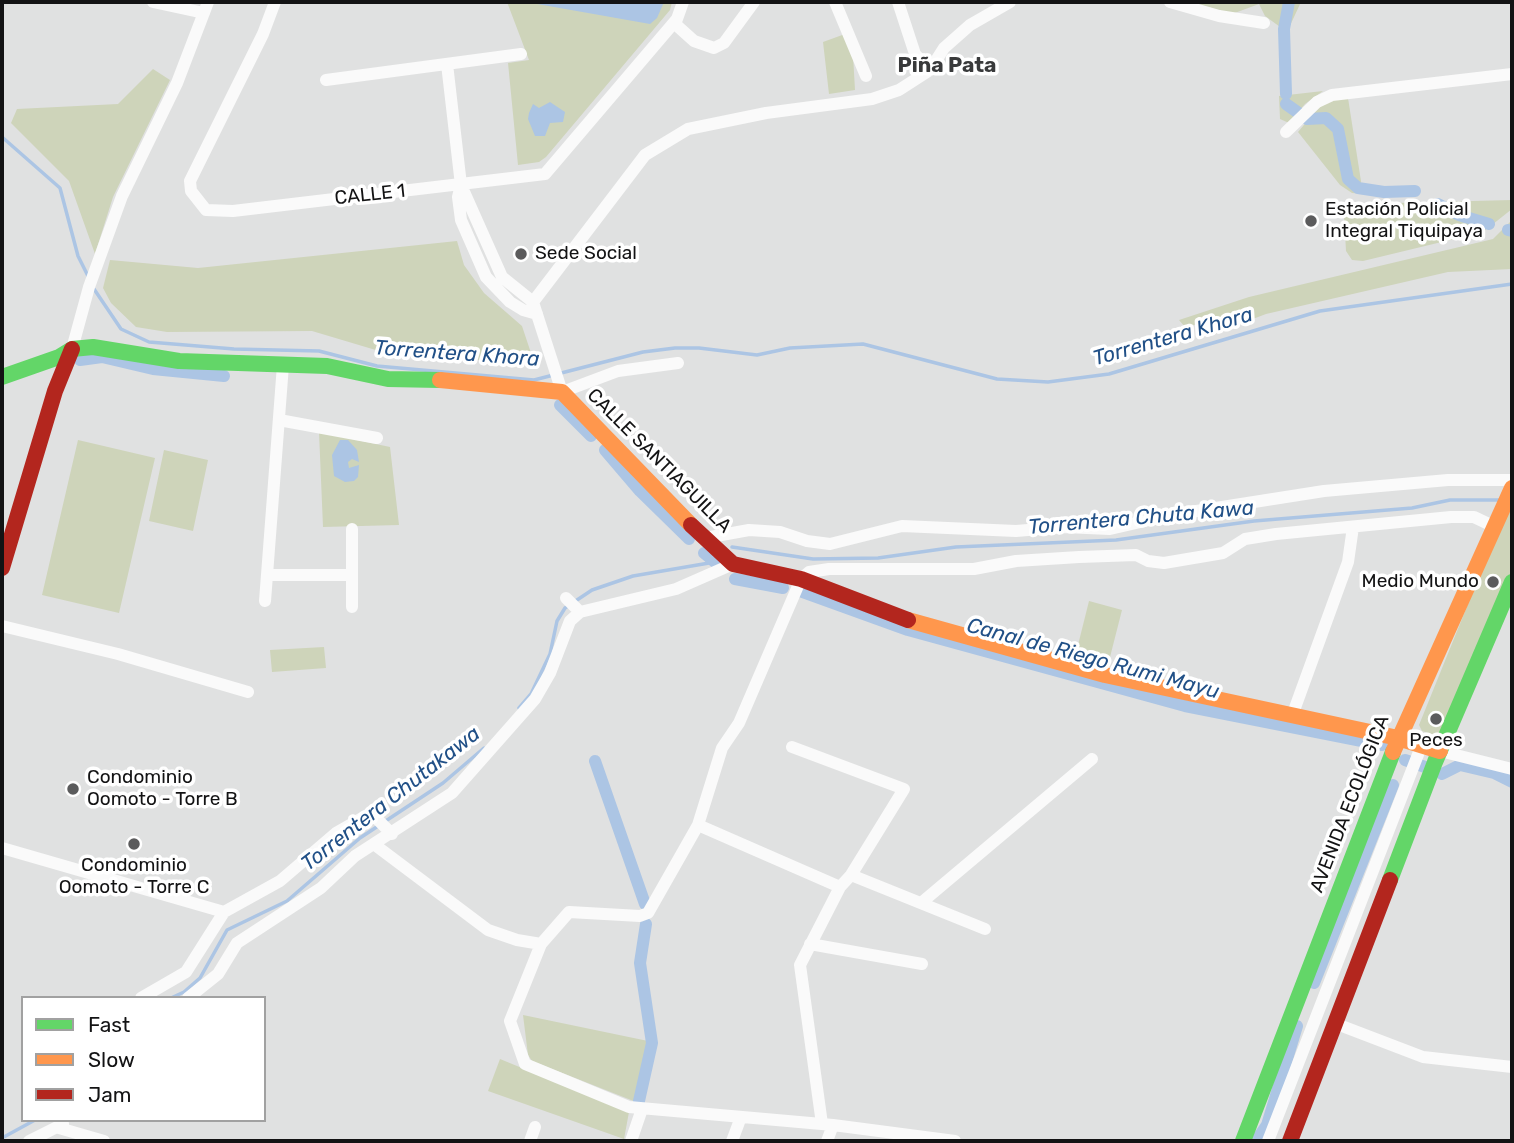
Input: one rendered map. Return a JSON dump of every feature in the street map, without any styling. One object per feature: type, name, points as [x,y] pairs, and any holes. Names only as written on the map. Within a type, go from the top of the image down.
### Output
[{"type":"street","points":[[2,568],[95,269],[122,196],[177,83],[206,7],[153,2]]},
{"type":"street","name":"CALLE 1","points":[[275,2],[263,34],[190,181],[191,191],[206,210],[214,212],[461,185],[549,172],[674,23],[683,2]]},
{"type":"street","points":[[674,23],[694,41],[714,48],[724,43],[754,2]]},
{"type":"street","points":[[835,2],[866,76]]},
{"type":"street","points":[[898,2],[915,54],[930,70]]},
{"type":"street","points":[[535,308],[645,155],[688,129],[766,113],[872,99],[899,90],[930,70],[944,48],[970,25],[1010,2]]},
{"type":"street","points":[[1170,2],[1219,16],[1264,23]]},
{"type":"street","points":[[326,80],[521,54]]},
{"type":"street","points":[[447,64],[461,185],[473,231],[502,276],[535,308],[560,389],[618,371],[678,363]]},
{"type":"street","points":[[1286,132],[1317,102],[1332,95],[1512,74]]},
{"type":"street","name":"CALLE SANTIAGUILLA","points":[[2,377],[59,357],[72,349],[110,347],[138,355],[179,361],[327,366],[388,379],[442,380],[560,389],[662,499],[728,559]]},
{"type":"street","points":[[265,601],[282,365]]},
{"type":"street","points":[[279,419],[377,438]]},
{"type":"street","points":[[707,540],[749,530],[780,532],[807,541],[830,544],[902,526],[1016,531],[1064,527],[1110,529],[1171,515],[1324,491],[1448,480],[1512,480]]},
{"type":"street","name":"AVENIDA ECOLÓGICA","points":[[1243,1141],[1398,738],[1512,488]]},
{"type":"street","points":[[955,1141],[827,1125],[629,1107],[525,1063],[510,1021],[541,944],[569,912],[640,916],[648,913],[698,825],[722,748],[739,723],[801,579],[809,572],[829,569],[974,569],[1016,561],[1079,557],[1136,555],[1147,561],[1164,563],[1223,553],[1245,539],[1474,517],[1497,523]]},
{"type":"street","points":[[1292,716],[1348,562],[1353,527]]},
{"type":"street","points":[[352,529],[352,607]]},
{"type":"street","points":[[190,996],[218,974],[237,943],[321,888],[355,856],[452,793],[535,699],[550,673],[570,621],[573,605],[676,589],[728,559],[801,579],[885,613],[1105,675],[1398,738],[1512,769]]},
{"type":"street","points":[[267,575],[352,575]]},
{"type":"street","points":[[1290,1141],[1440,751],[1512,582]]},
{"type":"street","points":[[2,626],[118,654],[248,692]]},
{"type":"street","points":[[792,747],[904,789],[851,875],[840,887],[800,965],[827,1125],[827,1141]]},
{"type":"street","points":[[1268,1141],[1419,752]]},
{"type":"street","points":[[921,903],[1092,759]]},
{"type":"street","points":[[144,996],[186,972],[224,912],[280,881],[336,833],[372,813],[392,834]]},
{"type":"street","points":[[698,825],[840,887]]},
{"type":"street","points":[[375,845],[488,930],[517,940],[541,944]]},
{"type":"street","points":[[2,848],[224,912]]},
{"type":"street","points":[[851,875],[985,929]]},
{"type":"street","points":[[810,944],[922,964]]},
{"type":"street","points":[[1334,1023],[1423,1057],[1512,1067]]},
{"type":"street","points":[[631,1141],[642,1110]]},
{"type":"street","points":[[732,1141],[741,1117]]},
{"type":"street","points":[[29,1141],[62,1123],[104,1141]]},
{"type":"street","points":[[530,1141],[535,1127]]},
{"type":"green space","points":[[507,2],[672,2],[670,10],[546,157],[539,162],[518,165],[508,63],[529,60]]},
{"type":"green space","points":[[1186,2],[1301,2],[1287,32],[1265,16],[1259,4],[1232,14]]},
{"type":"green space","points":[[845,34],[853,55],[855,90],[829,94],[823,42]]},
{"type":"green space","points":[[153,69],[170,80],[113,197],[95,254],[69,181],[11,123],[17,109],[118,104]]},
{"type":"green space","points":[[1323,91],[1305,104],[1289,123],[1280,119],[1279,96]]},
{"type":"green space","points":[[1348,98],[1363,194],[1352,193],[1340,185],[1298,132],[1319,107],[1332,100]]},
{"type":"green space","points":[[1512,200],[1512,209],[1483,232],[1363,261],[1352,260],[1346,251],[1344,215],[1349,207],[1357,204]]},
{"type":"green space","points":[[1512,220],[1512,269],[1448,272],[1266,314],[1237,325],[1216,320],[1185,327],[1179,320],[1249,297],[1493,239]]},
{"type":"green space","points":[[457,241],[464,265],[484,293],[522,326],[535,365],[379,351],[312,331],[167,332],[136,327],[111,303],[103,288],[110,260],[198,268]]},
{"type":"green space","points":[[319,432],[390,447],[399,525],[323,527]]},
{"type":"green space","points":[[78,440],[155,458],[119,613],[42,595]]},
{"type":"green space","points":[[164,450],[208,460],[193,531],[149,521]]},
{"type":"green space","points":[[1512,504],[1512,571],[1444,735],[1439,737],[1422,731],[1419,725],[1481,572]]},
{"type":"green space","points":[[1089,601],[1122,610],[1109,661],[1076,653]]},
{"type":"green space","points":[[324,647],[326,668],[272,672],[270,650]]},
{"type":"green space","points":[[523,1015],[648,1041],[636,1102],[532,1061],[528,1055]]},
{"type":"green space","points":[[500,1059],[629,1112],[624,1139],[488,1091]]},
{"type":"water","points":[[526,2],[664,2],[657,18],[650,24]]},
{"type":"water","points":[[550,102],[565,112],[563,122],[550,123],[545,136],[535,136],[528,119],[529,113],[533,104],[539,108]]},
{"type":"water","points":[[340,440],[348,440],[357,450],[359,462],[352,459],[348,462],[349,468],[359,465],[358,477],[354,481],[345,482],[334,476],[332,455]]},
{"type":"waterway","points":[[1286,94],[1284,29],[1289,2]]},
{"type":"waterway","points":[[1286,104],[1300,114]]},
{"type":"waterway","points":[[1307,119],[1326,118],[1338,129],[1348,179],[1358,188],[1384,192],[1415,191]]},
{"type":"waterway","name":"Torrentera Khora","points":[[2,137],[60,188],[78,256],[89,278]]},
{"type":"waterway","points":[[1438,204],[1459,215],[1489,224]]},
{"type":"waterway","points":[[1508,230],[1512,231]]},
{"type":"waterway","name":"Torrentera Khora","points":[[94,289],[121,329],[149,342],[234,349],[319,351],[377,366],[534,380],[643,352],[675,348],[757,355],[790,348],[863,344],[997,379],[1048,382],[1109,374],[1320,311],[1512,284]]},
{"type":"waterway","name":"Canal de Riego Rumi Mayu","points":[[80,360],[102,357],[153,369],[224,376]]},
{"type":"waterway","name":"Canal de Riego Rumi Mayu","points":[[560,405],[591,436]]},
{"type":"waterway","name":"Canal de Riego Rumi Mayu","points":[[605,450],[640,491],[689,539]]},
{"type":"waterway","name":"Torrentera Chuta Kawa","points":[[732,547],[813,559],[878,558],[956,547],[1116,540],[1254,521],[1412,508],[1450,500],[1500,500]]},
{"type":"waterway","name":"Torrentera Chutakawa","points":[[704,553],[722,568]]},
{"type":"waterway","name":"Torrentera Chutakawa","points":[[519,708],[531,694],[550,654],[557,621],[565,608],[592,590],[633,576],[715,562]]},
{"type":"waterway","name":"Canal de Riego Rumi Mayu","points":[[735,579],[783,588]]},
{"type":"waterway","name":"Canal de Riego Rumi Mayu","points":[[800,591],[908,630],[1185,706],[1382,745]]},
{"type":"waterway","name":"Torrentera Chutakawa","points":[[175,996],[200,978],[227,930],[287,901],[360,838],[443,783],[484,748]]},
{"type":"waterway","name":"Canal de Riego Rumi Mayu","points":[[1405,760],[1428,768]]},
{"type":"waterway","points":[[595,761],[645,904]]},
{"type":"waterway","points":[[1442,774],[1460,765],[1494,773],[1512,782]]},
{"type":"waterway","points":[[1314,983],[1393,785]]},
{"type":"waterway","points":[[639,1101],[652,1043],[640,963],[646,924]]},
{"type":"waterway","points":[[1256,1141],[1267,1125],[1297,1026]]},
{"type":"waterway","name":"Torrentera Chutakawa","points":[[2,1138],[31,1122]]},
{"type":"traffic: fast","points":[[2,377],[59,357],[72,349],[93,347],[179,361],[327,366],[388,379],[440,380]]},
{"type":"traffic: fast","points":[[1390,880],[1435,762],[1512,582]]},
{"type":"traffic: fast","points":[[1243,1141],[1393,752]]},
{"type":"traffic: slow","points":[[440,380],[562,392],[691,525]]},
{"type":"traffic: slow","points":[[1393,752],[1512,488]]},
{"type":"traffic: slow","points":[[908,620],[1105,675],[1398,738],[1440,751]]},
{"type":"traffic: jam","points":[[2,568],[55,391],[72,349]]},
{"type":"traffic: jam","points":[[691,525],[733,564],[801,579],[908,620]]},
{"type":"traffic: jam","points":[[1290,1141],[1390,880]]},
{"type":"place","name":"Estación Policial Integral Tiquipaya","points":[[1311,221]]},
{"type":"place","name":"Sede Social","points":[[521,254]]},
{"type":"place","name":"Medio Mundo","points":[[1493,582]]},
{"type":"place","name":"Peces","points":[[1436,719]]},
{"type":"place","name":"Condominio Oomoto - Torre B","points":[[73,789]]},
{"type":"place","name":"Condominio Oomoto - Torre C","points":[[134,844]]},
{"type":"district","name":"Piña Pata","points":[[947,66]]}]
